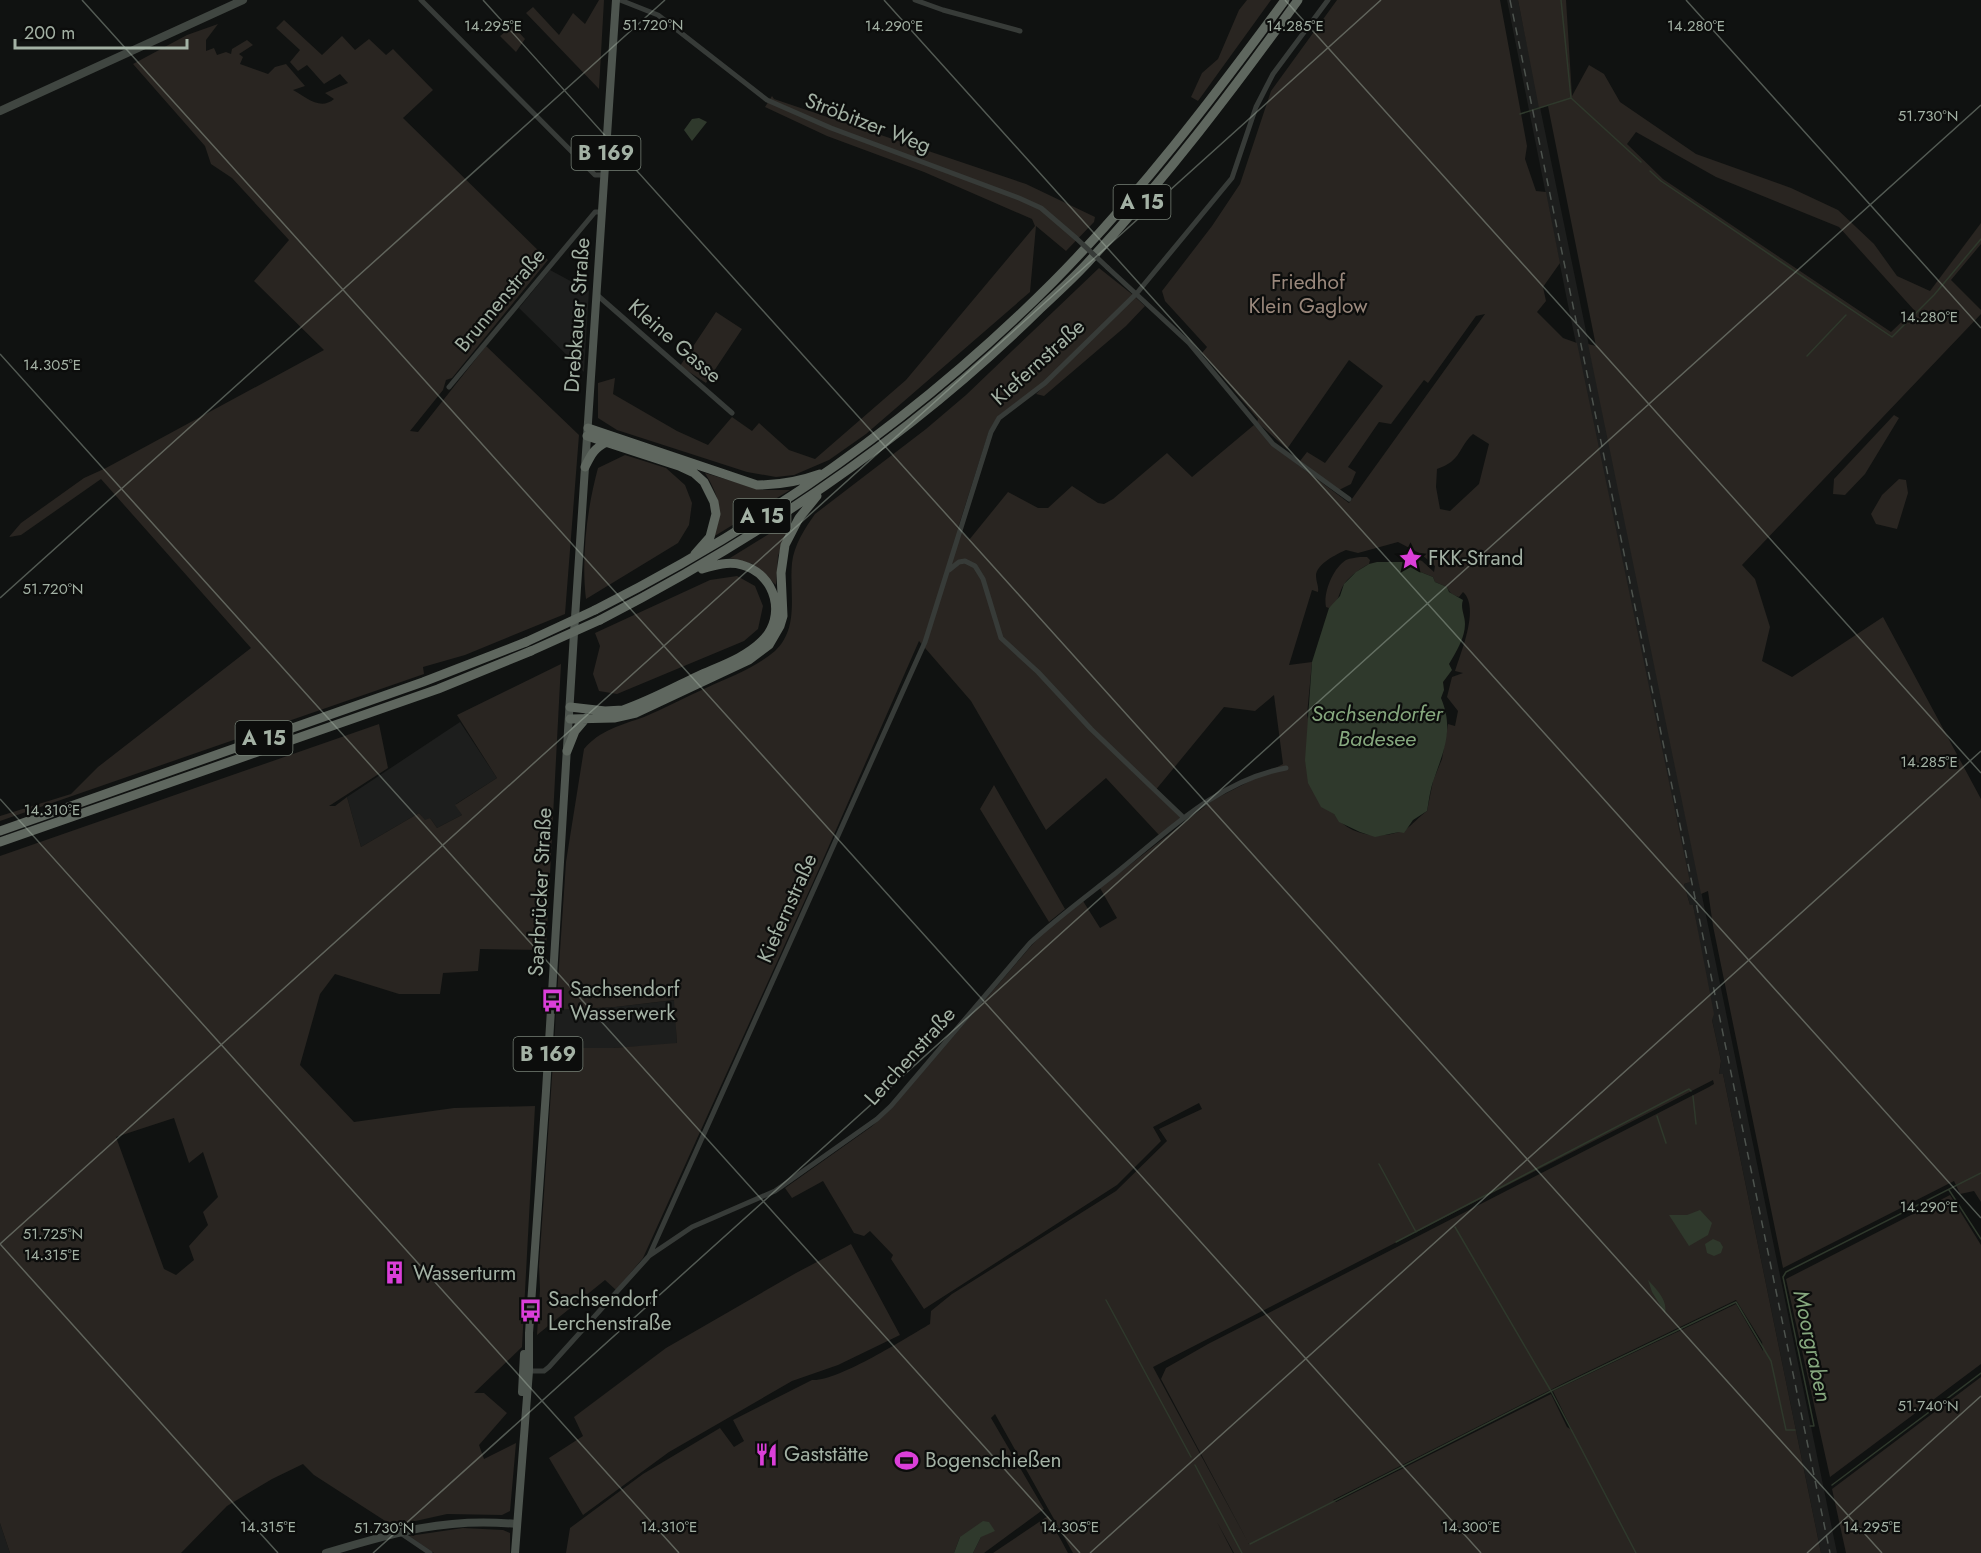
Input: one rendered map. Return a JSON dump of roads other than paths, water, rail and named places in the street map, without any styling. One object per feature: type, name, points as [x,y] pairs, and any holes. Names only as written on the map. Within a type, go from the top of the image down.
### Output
[{"type":"highway","name":"A 15","points":[[0,842],[416,697],[528,647],[690,560],[833,469],[950,378],[1054,280],[1150,176],[1285,0]]},
{"type":"highway","name":"A 15","points":[[0,831],[600,620],[686,574],[774,521],[879,448],[981,365],[1089,261],[1159,183],[1254,61],[1298,0]]},
{"type":"highway","points":[[587,432],[757,485],[795,483],[833,469]]},
{"type":"highway","points":[[587,432],[607,442],[679,466],[694,473],[704,482],[714,502],[716,514],[710,537],[690,560]]},
{"type":"highway","points":[[585,468],[592,451],[607,442]]},
{"type":"highway","points":[[570,719],[614,718],[636,713],[749,660],[769,645],[780,627],[783,616],[781,573],[785,546],[800,518],[822,489]]},
{"type":"highway","points":[[570,708],[613,712],[633,707],[746,654],[764,640],[774,624],[776,604],[769,584],[762,576],[741,564],[728,563],[686,574]]},
{"type":"highway","points":[[567,751],[575,731],[586,718]]},
{"type":"main road","points":[[0,111],[243,0]]},
{"type":"main road","name":"Drebkauer Straße","points":[[574,633],[618,0]]},
{"type":"main road","name":"Saarbrücker Straße","points":[[515,1553],[525,1409],[522,1394],[526,1371],[546,1091],[574,633]]},
{"type":"main road","points":[[326,1553],[399,1532],[433,1525],[463,1522],[516,1524]]},
{"type":"street","points":[[421,0],[595,175],[605,176]]},
{"type":"street","name":"Ströbitzer Weg","points":[[618,0],[657,15],[767,100],[831,128],[1041,208],[1137,293]]},
{"type":"street","points":[[915,0],[1020,31]]},
{"type":"street","name":"Kiefernstraße","points":[[650,1256],[925,642],[991,432],[999,417],[1045,383],[1137,293],[1232,178],[1256,107],[1273,74],[1328,0]]},
{"type":"street","name":"Brunnenstraße","points":[[449,387],[595,212],[602,212]]},
{"type":"street","points":[[1137,293],[1189,343],[1273,444],[1349,499]]},
{"type":"street","name":"Kleine Gasse","points":[[596,294],[732,413]]},
{"type":"street","points":[[948,571],[958,562],[965,561],[975,566],[983,579],[1001,638],[1184,818]]},
{"type":"street","name":"Lerchenstraße","points":[[526,1371],[544,1371],[549,1367],[650,1256],[692,1227],[775,1191],[877,1119],[891,1106],[1030,943],[1193,810],[1234,786],[1264,772],[1286,768]]},
{"type":"street","points":[[399,1532],[430,1553]]},
{"type":"water","points":[[699,118],[707,122],[692,141],[684,130],[692,119]]},
{"type":"water","name":"Sachsendorfer Badesee","points":[[1377,562],[1407,562],[1418,571],[1433,577],[1435,582],[1447,587],[1449,592],[1463,600],[1465,629],[1462,640],[1449,664],[1452,670],[1443,682],[1444,690],[1441,698],[1447,720],[1446,739],[1427,811],[1413,820],[1404,833],[1375,837],[1339,822],[1334,814],[1321,807],[1308,783],[1305,760],[1312,662],[1329,608],[1340,596],[1344,584],[1356,572]]},
{"type":"water","points":[[1700,1210],[1712,1223],[1708,1235],[1689,1246],[1669,1215],[1687,1215]]},
{"type":"water","points":[[1713,1239],[1720,1242],[1723,1247],[1721,1253],[1714,1256],[1707,1253],[1705,1244]]},
{"type":"water","points":[[1648,1280],[1663,1299],[1665,1313],[1652,1292]]},
{"type":"water","points":[[983,1521],[989,1522],[995,1531],[981,1537],[973,1553],[954,1553],[960,1537]]},
{"type":"waterway","points":[[1561,0],[1571,98]]},
{"type":"waterway","points":[[1520,114],[1571,98],[1641,162]]},
{"type":"waterway","points":[[1650,171],[1661,181],[1892,337],[1934,295],[1981,239]]},
{"type":"waterway","points":[[1807,356],[1846,315]]},
{"type":"waterway","points":[[1396,1242],[1689,1089],[1691,1091]]},
{"type":"waterway","points":[[1693,1096],[1696,1124]]},
{"type":"waterway","points":[[1657,1116],[1666,1143]]},
{"type":"waterway","points":[[1379,1164],[1416,1232]]},
{"type":"waterway","name":"Moorgraben","points":[[1810,1426],[1814,1426],[1783,1277],[1786,1272],[1981,1173]]},
{"type":"waterway","points":[[1949,1190],[1981,1239]]},
{"type":"waterway","points":[[1455,1227],[1551,1391],[1636,1553]]},
{"type":"waterway","points":[[1106,1300],[1191,1457]]},
{"type":"waterway","points":[[1250,1544],[1551,1391],[1736,1302],[1771,1361],[1786,1430],[1795,1430]]},
{"type":"waterway","points":[[1832,1485],[1981,1373]]},
{"type":"waterway","points":[[1195,1465],[1242,1553]]},
{"type":"railway","points":[[1510,0],[1830,1553]]},
{"type":"place","name":"FKK-Strand","points":[[1410,558]]},
{"type":"place","name":"Sachsendorf Wasserwerk","points":[[552,1001]]},
{"type":"place","name":"Wasserturm","points":[[395,1273]]},
{"type":"place","name":"Sachsendorf Lerchenstraße","points":[[530,1311]]},
{"type":"place","name":"Gaststätte","points":[[766,1454]]},
{"type":"place","name":"Bogenschießen","points":[[907,1460]]},
{"type":"park label","name":"Friedhof Klein Gaglow","points":[[1308,294]]}]
